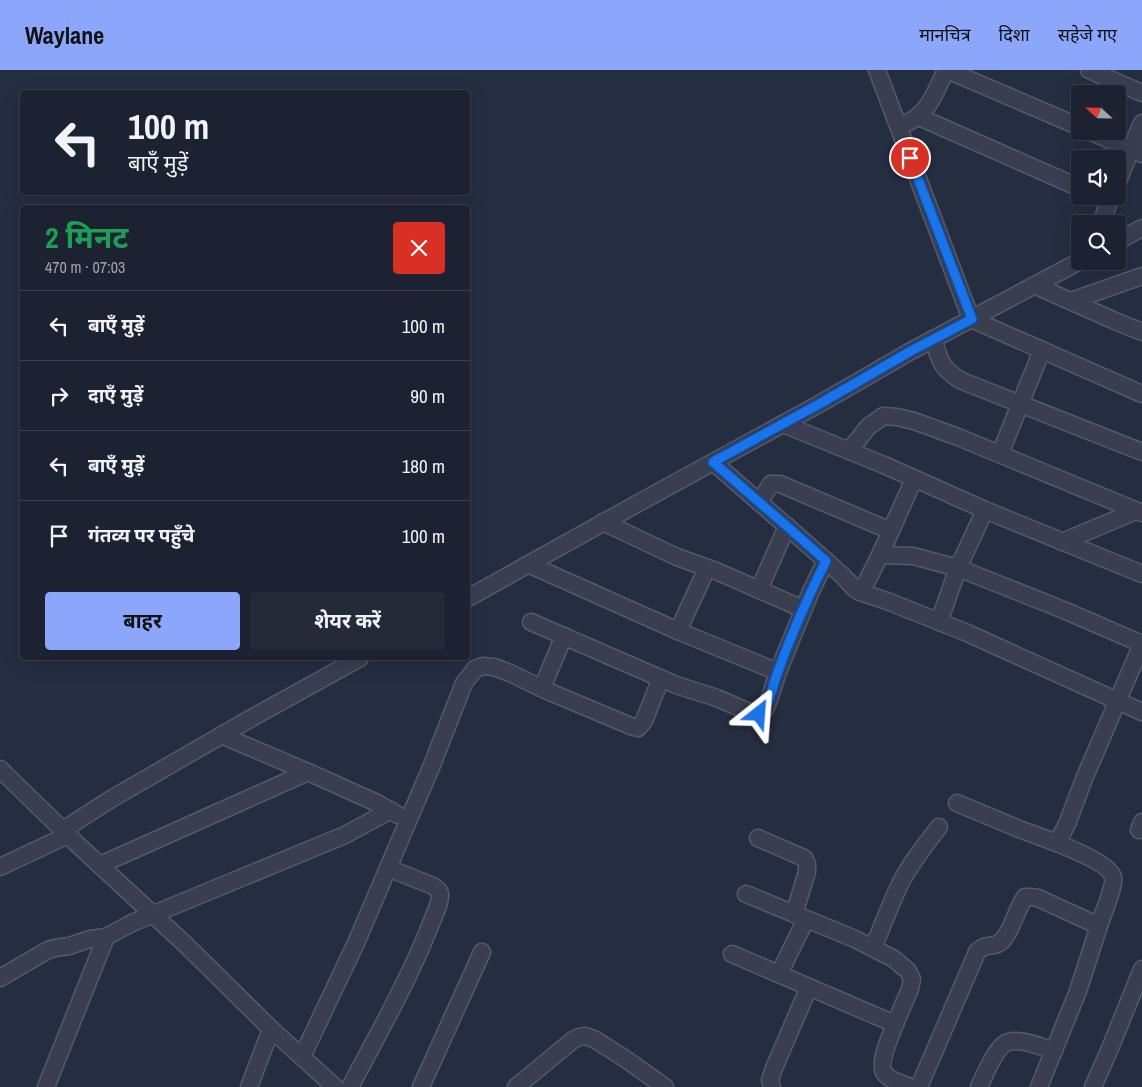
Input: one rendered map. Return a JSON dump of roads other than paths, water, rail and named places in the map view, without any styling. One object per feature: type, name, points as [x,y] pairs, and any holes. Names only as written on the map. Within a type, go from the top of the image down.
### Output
[{"type":"street","points":[[877,70],[972,319],[1142,394]]},
{"type":"street","points":[[899,127],[919,117],[933,97],[946,70],[1071,123]]},
{"type":"street","points":[[1089,70],[1142,93]]},
{"type":"street","points":[[919,117],[1071,184]]},
{"type":"street","points":[[1126,168],[1136,151],[1142,122]]},
{"type":"street","points":[[1110,140],[1136,151]]},
{"type":"street","points":[[1126,237],[1142,228]]},
{"type":"street","points":[[470,597],[933,339],[1071,266]]},
{"type":"street","points":[[1071,301],[1142,276]]},
{"type":"street","points":[[1034,285],[1142,332]]},
{"type":"street","points":[[933,339],[941,364],[962,381],[1142,452]]},
{"type":"street","points":[[1000,454],[1042,350]]},
{"type":"street","points":[[849,451],[868,427],[883,416],[897,417],[958,437],[1139,512]]},
{"type":"street","points":[[783,424],[1142,574]]},
{"type":"street","points":[[713,462],[826,561],[854,589],[939,622],[1142,712]]},
{"type":"street","points":[[860,592],[880,555],[914,479]]},
{"type":"street","points":[[759,502],[771,484],[780,484],[891,531]]},
{"type":"street","points":[[939,622],[958,568],[985,510]]},
{"type":"street","points":[[1062,542],[1139,512]]},
{"type":"street","points":[[603,522],[677,557],[804,609]]},
{"type":"street","points":[[759,590],[787,526]]},
{"type":"street","points":[[880,555],[913,556],[958,568],[1142,644],[1084,779],[1067,824],[1057,843]]},
{"type":"street","points":[[531,622],[676,685],[716,698],[754,714],[759,714],[767,704],[811,590],[826,561]]},
{"type":"street","points":[[528,564],[678,631],[778,672]]},
{"type":"street","points":[[678,631],[707,568]]},
{"type":"street","points":[[542,688],[564,636]]},
{"type":"street","points":[[0,867],[60,828],[221,735],[356,660]]},
{"type":"street","points":[[302,1057],[356,943],[432,765],[464,683],[475,669],[483,666],[494,667],[638,728],[644,721],[661,678]]},
{"type":"street","points":[[221,735],[377,802],[408,820]]},
{"type":"street","points":[[0,769],[60,828],[187,946],[271,1030],[302,1057],[317,1080],[335,1087]]},
{"type":"street","points":[[100,865],[308,772]]},
{"type":"street","points":[[957,803],[1088,856],[1102,864],[1113,877],[1110,895],[1078,991],[1039,1087]]},
{"type":"street","points":[[0,978],[48,950],[90,939],[106,937],[152,914],[345,835],[391,810]]},
{"type":"street","points":[[873,948],[900,883],[939,827]]},
{"type":"street","points":[[758,838],[804,858],[807,864],[800,916],[779,974]]},
{"type":"street","points":[[350,1087],[392,1009],[419,952],[436,911],[440,895],[439,891],[433,886],[388,868]]},
{"type":"street","points":[[746,894],[855,939],[894,959],[908,971],[912,979],[910,990],[895,1024],[882,1066],[883,1073],[910,1087]]},
{"type":"street","points":[[919,1087],[977,952],[985,946],[1000,944],[1005,938],[1025,897],[1038,898],[1099,926]]},
{"type":"street","points":[[46,1087],[106,937]]},
{"type":"street","points":[[421,1087],[482,952]]},
{"type":"street","points":[[732,954],[895,1024]]},
{"type":"street","points":[[1093,1087],[1142,969]]},
{"type":"street","points":[[772,1087],[770,1080],[774,1068],[809,987]]},
{"type":"street","points":[[249,1087],[271,1030]]},
{"type":"street","points":[[516,1087],[574,1040],[585,1036],[594,1039],[624,1058],[644,1081],[665,1087]]},
{"type":"street","points":[[979,1087],[999,1049],[1006,1042],[1021,1042],[1054,1051]]}]
